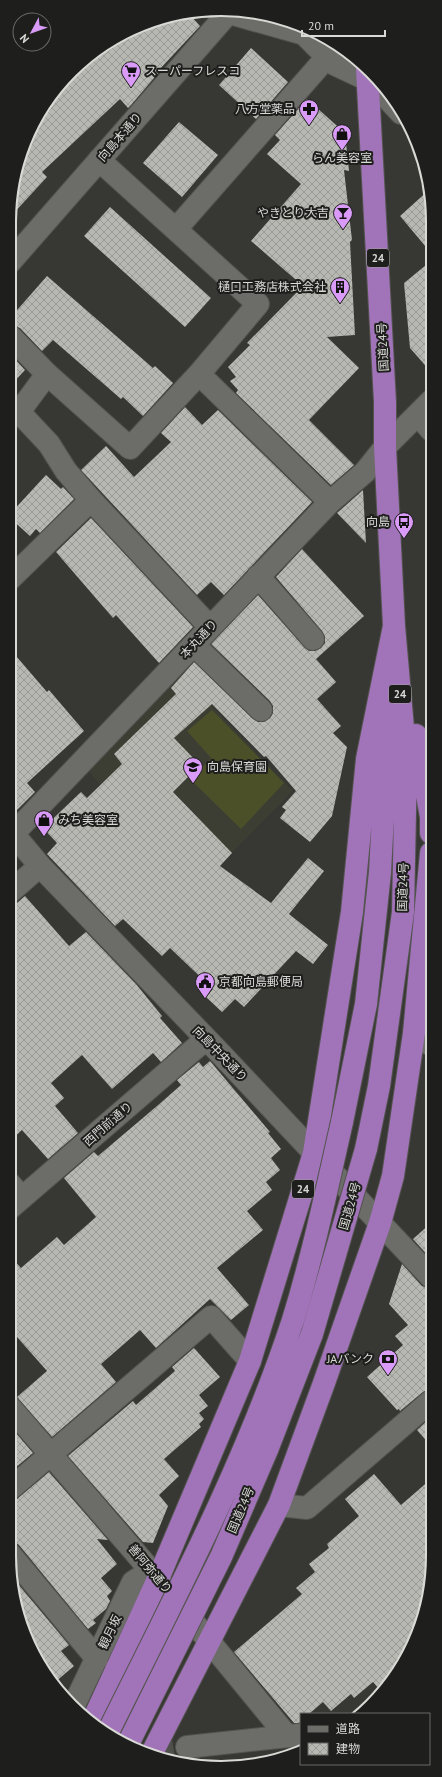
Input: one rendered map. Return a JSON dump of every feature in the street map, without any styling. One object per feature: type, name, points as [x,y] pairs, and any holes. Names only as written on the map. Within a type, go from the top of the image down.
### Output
[{"type":"highway","name":"国道24号","points":[[129,1740],[221,1557],[267,1450],[312,1334],[366,1149],[379,1086],[403,912],[406,762],[394,626],[385,447],[386,402],[380,93]]},
{"type":"highway","name":"国道24号","points":[[394,626],[426,789]]},
{"type":"highway","name":"国道24号","points":[[110,1728],[220,1504],[264,1397],[293,1320],[319,1222],[342,1122],[366,1004],[380,872],[394,626]]},
{"type":"highway","name":"国道24号","points":[[94,1717],[158,1579],[250,1361],[314,1153],[352,912],[367,759],[394,626]]},
{"type":"highway","name":"国道24号","points":[[154,1749],[279,1505],[324,1383],[380,1223],[393,1176],[414,1033],[426,907]]},
{"type":"street","name":"向島本通り","points":[[16,255],[224,16]]},
{"type":"street","points":[[242,17],[304,34],[334,64],[380,93]]},
{"type":"street","points":[[176,229],[327,57]]},
{"type":"street","points":[[16,342],[46,374],[130,448],[199,374],[258,304],[99,160]]},
{"type":"street","points":[[46,374],[19,412],[49,444],[66,471],[91,500],[210,627]]},
{"type":"street","points":[[199,374],[330,502]]},
{"type":"street","name":"本丸通り","points":[[16,828],[194,645],[330,502],[365,472],[385,447],[426,416]]},
{"type":"street","points":[[16,572],[91,500]]},
{"type":"street","points":[[258,576],[313,639]]},
{"type":"street","points":[[194,645],[261,710]]},
{"type":"street","name":"向島中央通り","points":[[16,837],[40,866],[426,1272]]},
{"type":"street","points":[[16,887],[40,866]]},
{"type":"street","points":[[414,1033],[426,1041]]},
{"type":"street","name":"西門前通り","points":[[16,1195],[206,1039]]},
{"type":"street","points":[[16,1484],[211,1317],[250,1361]]},
{"type":"street","points":[[279,1505],[307,1508],[426,1406]]},
{"type":"street","name":"善阿弥通り","points":[[16,1414],[51,1453],[210,1642],[294,1735]]},
{"type":"street","points":[[16,1562],[97,1659]]},
{"type":"street","name":"観月坂","points":[[76,1701],[134,1582],[141,1577],[158,1579]]},
{"type":"street","points":[[187,1747],[294,1735]]},
{"type":"shaded area","name":"向島保育園","points":[[180,673],[293,791],[195,890],[87,770]]},
{"type":"green space","points":[[212,710],[284,783],[241,829],[191,780],[211,758],[187,731]]},
{"type":"building","points":[[193,18],[200,26],[159,70],[160,71],[131,105],[128,108],[120,99],[42,172],[47,177],[16,211],[23,168],[37,130],[43,118],[58,96],[76,76],[96,58],[130,37],[168,23]]},
{"type":"building","points":[[251,48],[288,82],[256,119],[219,85]]},
{"type":"building","points":[[307,99],[345,133],[349,171],[344,170],[352,240],[350,242],[355,335],[327,337],[359,368],[309,420],[354,465],[331,485],[236,393],[238,390],[230,381],[236,377],[228,367],[250,345],[247,343],[303,286],[251,241],[301,184],[267,154],[280,140],[275,135]]},
{"type":"building","points":[[179,122],[218,155],[182,197],[143,163]]},
{"type":"building","points":[[424,194],[426,208],[426,247],[400,216]]},
{"type":"building","points":[[110,207],[211,298],[185,327],[84,236]]},
{"type":"building","points":[[426,265],[426,366],[410,348],[404,283]]},
{"type":"building","points":[[47,276],[153,368],[155,366],[173,383],[143,416],[123,397],[121,399],[53,340],[42,351],[20,328],[16,327],[16,311]]},
{"type":"building","points":[[16,360],[25,370],[16,380]]},
{"type":"building","points":[[185,407],[202,425],[218,410],[312,502],[224,595],[211,582],[197,595],[81,470],[106,446],[134,477],[171,442],[161,433]]},
{"type":"building","points":[[46,475],[61,489],[63,487],[74,499],[40,533],[36,529],[30,536],[16,523],[16,508]]},
{"type":"building","points":[[363,490],[366,543],[337,513]]},
{"type":"building","points":[[91,518],[193,627],[159,663],[116,615],[113,618],[56,552]]},
{"type":"building","points":[[302,549],[364,616],[316,659],[336,682],[317,699],[341,726],[333,733],[347,747],[332,816],[310,842],[280,818],[286,810],[282,807],[296,791],[266,756],[264,757],[212,704],[174,738],[200,765],[173,792],[232,853],[220,866],[271,903],[308,858],[324,871],[289,914],[328,945],[313,964],[296,951],[244,1007],[235,999],[222,1012],[206,997],[213,989],[170,948],[162,956],[123,919],[115,926],[47,854],[57,843],[43,828],[81,792],[87,798],[122,764],[114,754],[176,694],[171,688],[194,662],[253,719],[258,722],[264,722],[270,718],[273,713],[273,706],[270,701],[211,644],[258,595],[304,647],[309,651],[315,651],[321,648],[325,643],[325,637],[322,631],[276,577]]},
{"type":"building","points":[[16,656],[47,692],[49,690],[84,731],[27,783],[35,792],[16,811]]},
{"type":"building","points":[[25,896],[69,946],[86,932],[136,984],[162,1016],[160,1018],[182,1043],[161,1062],[153,1053],[112,1089],[82,1055],[51,1083],[64,1098],[55,1106],[78,1133],[48,1159],[22,1130],[16,1136],[16,904]]},
{"type":"building","points":[[210,1061],[270,1132],[268,1133],[281,1149],[271,1158],[280,1170],[266,1182],[272,1190],[247,1211],[263,1230],[217,1268],[249,1305],[231,1320],[210,1299],[156,1348],[140,1330],[101,1364],[116,1382],[52,1437],[17,1397],[47,1371],[16,1336],[16,1263],[21,1268],[57,1237],[64,1245],[96,1217],[64,1178],[94,1152],[98,1156],[157,1106],[181,1085],[177,1080],[199,1062],[203,1067]]},
{"type":"building","points":[[426,1227],[426,1253],[413,1239]]},
{"type":"building","points":[[402,1264],[422,1286],[426,1287],[426,1391],[400,1411],[399,1409],[397,1410],[367,1377],[403,1345],[395,1336],[408,1325],[389,1304]]},
{"type":"building","points":[[194,1348],[220,1377],[199,1395],[208,1406],[199,1413],[204,1419],[199,1424],[201,1427],[164,1459],[179,1476],[159,1495],[168,1506],[153,1543],[143,1542],[68,1456],[133,1401],[136,1405],[175,1371],[172,1367]]},
{"type":"building","points":[[426,1422],[426,1440],[417,1430]]},
{"type":"building","points":[[16,1433],[33,1453],[16,1467]]},
{"type":"building","points":[[49,1472],[108,1540],[97,1539],[117,1564],[101,1578],[112,1591],[107,1596],[110,1601],[106,1609],[93,1620],[96,1623],[88,1629],[16,1543],[17,1499]]},
{"type":"building","points":[[374,1474],[401,1505],[426,1483],[426,1569],[422,1596],[415,1622],[405,1647],[384,1681],[378,1688],[373,1682],[354,1698],[351,1694],[331,1711],[323,1702],[310,1713],[300,1713],[300,1722],[294,1723],[234,1652],[302,1594],[296,1588],[315,1572],[309,1564],[329,1548],[327,1544],[359,1516],[345,1499]]},
{"type":"building","points":[[18,1584],[69,1645],[61,1651],[74,1666],[57,1680],[37,1647],[23,1609]]},
{"type":"tunnel","points":[[160,1752],[187,1747]]},
{"type":"place","name":"スーパーフレスコ","points":[[131,88]]},
{"type":"place","name":"八方堂薬品","points":[[309,126]]},
{"type":"place","name":"らん美容室","points":[[342,151]]},
{"type":"place","name":"やきとり大吉","points":[[343,230]]},
{"type":"place","name":"樋口工務店株式会社","points":[[340,304]]},
{"type":"place","name":"向島","points":[[404,539]]},
{"type":"place","name":"向島保育園","points":[[193,784]]},
{"type":"place","name":"みち美容室","points":[[44,837]]},
{"type":"place","name":"京都向島郵便局","points":[[205,999]]},
{"type":"place","name":"JAバンク","points":[[388,1376]]}]
